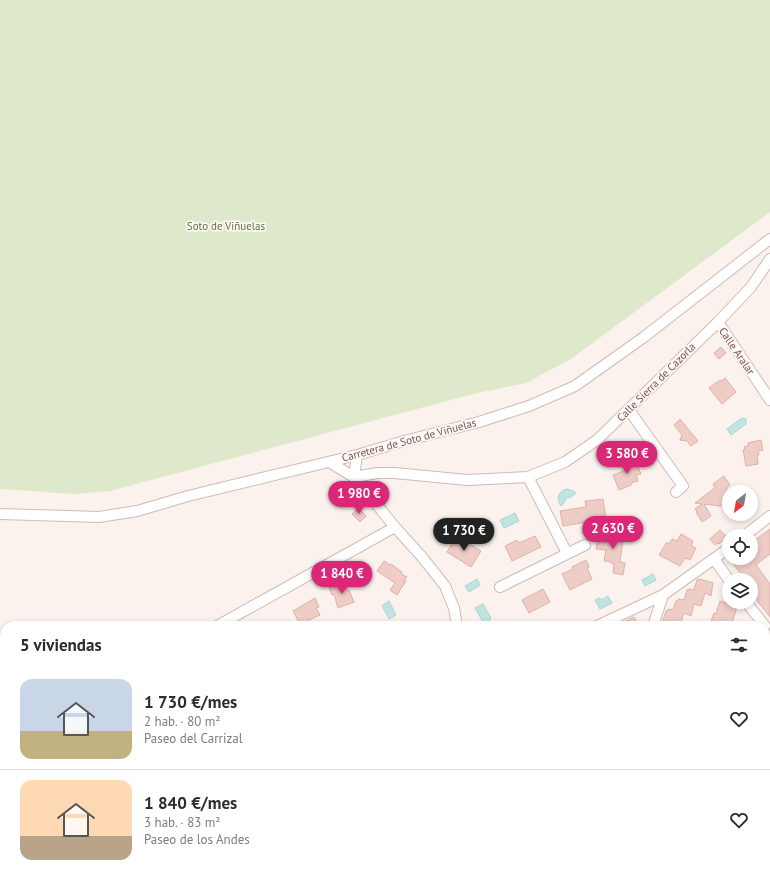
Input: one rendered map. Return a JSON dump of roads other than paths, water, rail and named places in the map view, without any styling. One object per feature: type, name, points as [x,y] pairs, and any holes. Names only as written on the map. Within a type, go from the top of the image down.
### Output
[{"type":"street","name":"Carretera de Soto de Viñuelas","points":[[0,514],[99,517],[137,511],[188,496],[357,455],[404,441],[486,420],[529,406],[575,386],[644,337],[770,239]]},
{"type":"street","name":"Calle Sierra de Cazorla","points":[[354,477],[377,473],[395,473],[467,480],[528,477],[565,462],[597,440],[718,322],[751,287],[770,259]]},
{"type":"street","name":"Calle Aralar","points":[[718,322],[770,400]]},
{"type":"street","points":[[629,410],[683,486],[676,492]]},
{"type":"street","points":[[354,477],[357,455]]},
{"type":"street","points":[[329,462],[354,477],[422,557],[445,586],[454,608],[456,621]]},
{"type":"street","points":[[528,477],[567,553]]},
{"type":"street","points":[[753,529],[770,516]]},
{"type":"street","points":[[226,621],[395,527]]},
{"type":"street","points":[[500,587],[584,545]]},
{"type":"street","points":[[608,621],[663,595],[722,553]]},
{"type":"street","points":[[714,559],[725,573]]},
{"type":"street","points":[[655,621],[663,595]]},
{"type":"street","points":[[751,609],[761,621]]},
{"type":"water","points":[[742,418],[746,419],[746,424],[731,435],[727,429]]},
{"type":"water","points":[[567,489],[576,493],[570,498],[566,498],[561,506],[558,498],[560,493]]},
{"type":"water","points":[[515,513],[519,521],[504,528],[500,520]]},
{"type":"water","points":[[653,574],[656,580],[645,586],[642,580]]},
{"type":"water","points":[[477,579],[480,585],[469,592],[465,586]]},
{"type":"water","points":[[608,596],[612,603],[600,609],[595,600],[600,598],[602,600]]},
{"type":"water","points":[[389,601],[396,615],[389,619],[382,606]]},
{"type":"water","points":[[483,604],[491,618],[489,621],[482,621],[475,608]]},
{"type":"park label","name":"Soto de Viñuelas","points":[[226,226]]}]
